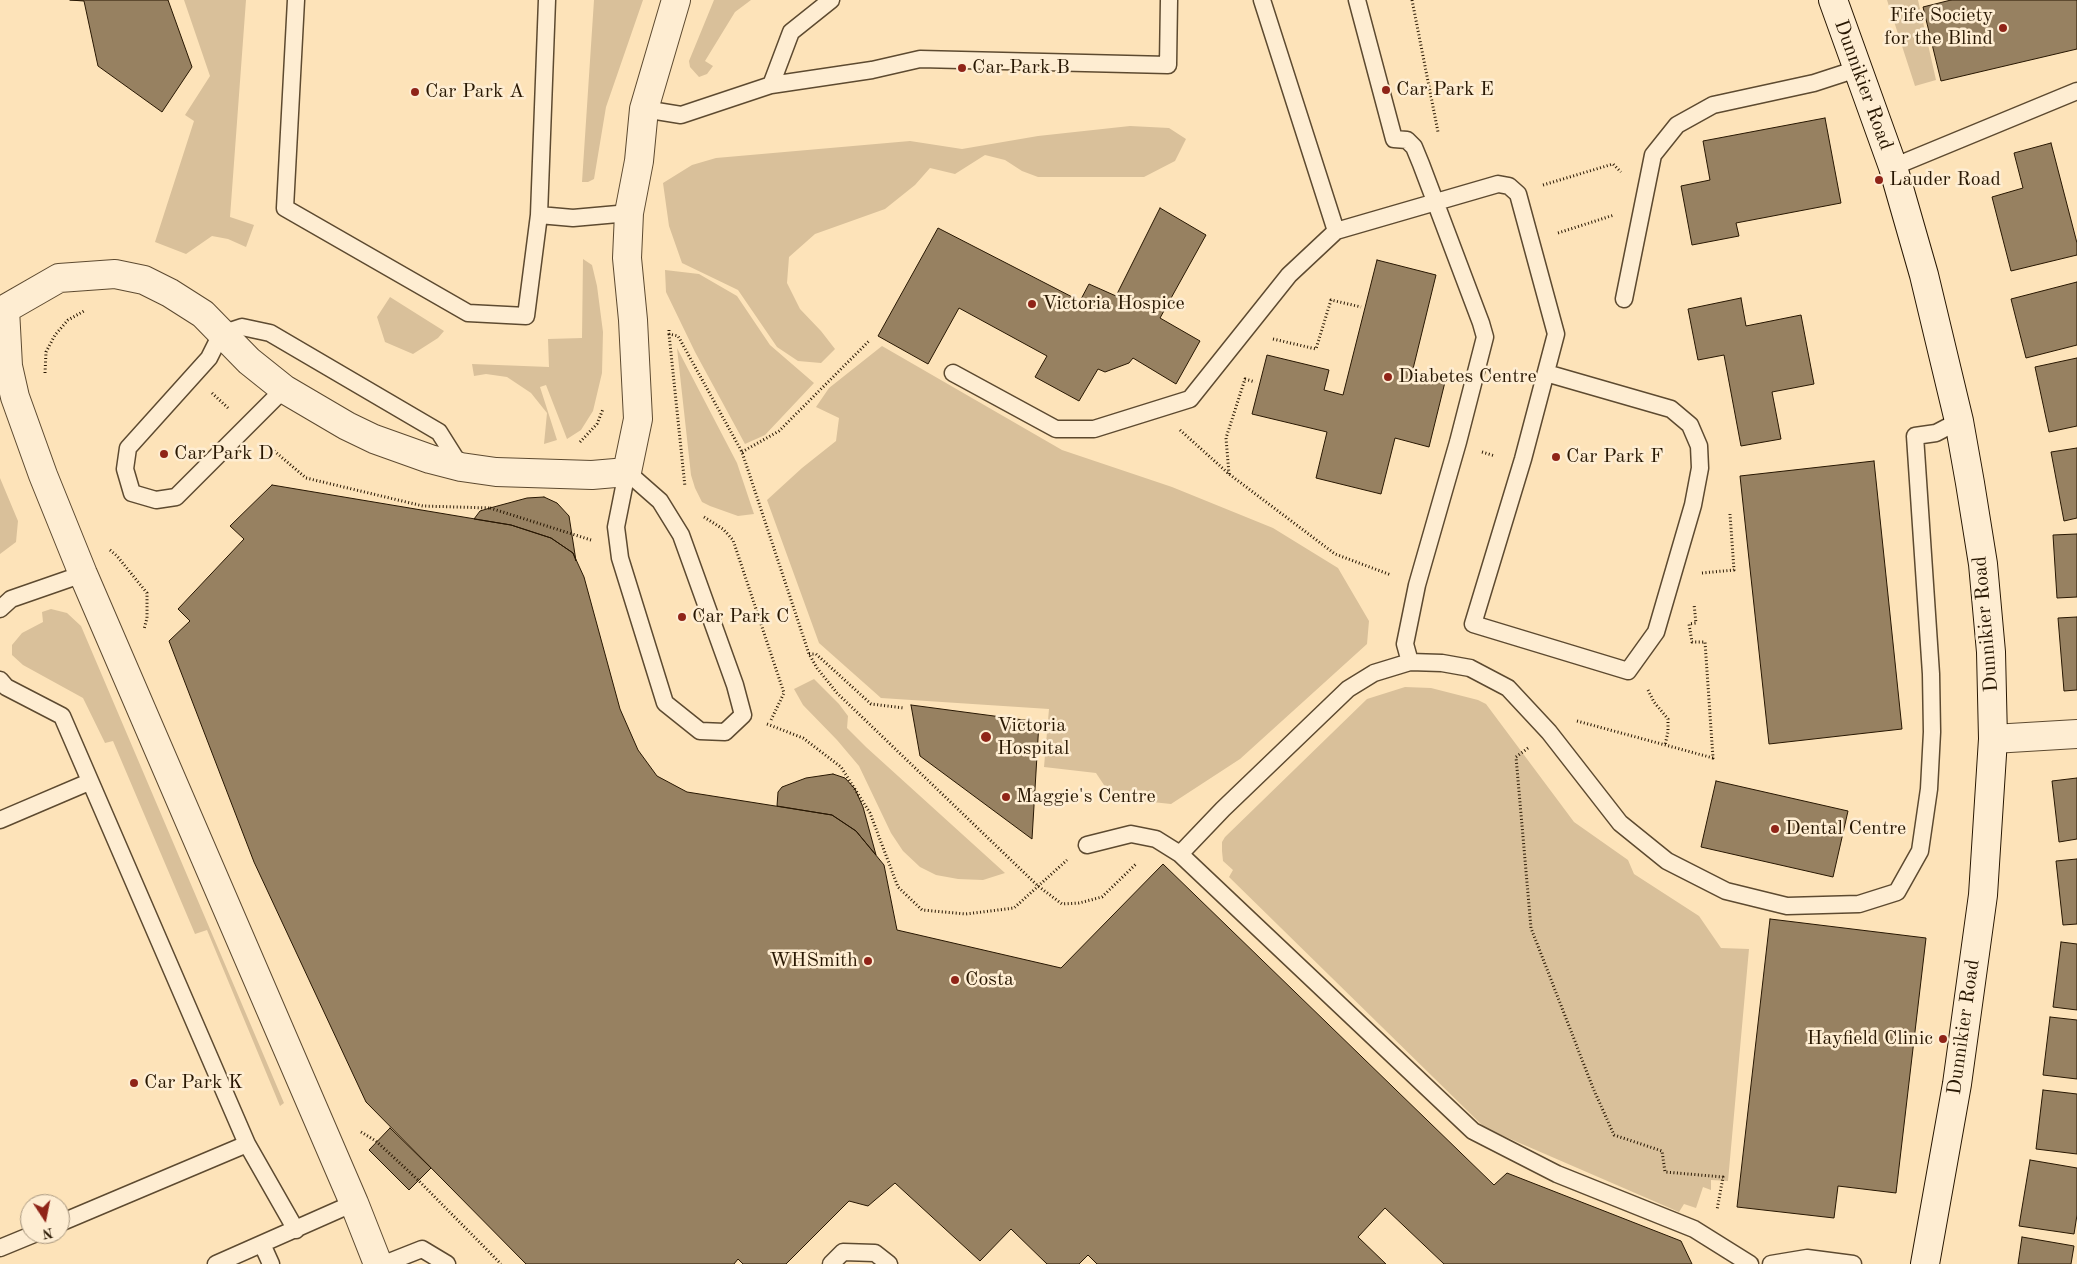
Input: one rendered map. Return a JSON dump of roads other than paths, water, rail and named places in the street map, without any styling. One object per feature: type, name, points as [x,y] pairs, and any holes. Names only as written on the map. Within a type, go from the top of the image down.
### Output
[{"type":"street","points":[[378,1264],[354,1203],[83,574],[43,475],[15,397],[8,366],[3,302],[59,278],[114,274],[144,280],[170,293],[203,314],[249,361],[284,389],[347,426],[374,439],[430,460],[496,472],[592,475],[627,472],[638,419],[633,320],[627,258],[629,214],[639,161],[644,109],[676,0]]},
{"type":"street","name":"Dunnikier Road","points":[[1833,0],[1893,166],[1924,275],[1959,421],[1983,564],[1991,652],[1993,739],[1983,895],[1956,1084],[1926,1264]]},
{"type":"street","points":[[1993,739],[2077,734]]},
{"type":"lane","points":[[296,0],[285,208],[468,313],[526,316],[539,215],[546,0]]},
{"type":"lane","points":[[771,85],[792,32],[831,0]]},
{"type":"lane","points":[[644,109],[681,115],[771,85],[872,70],[920,60],[1168,65],[1169,0]]},
{"type":"lane","points":[[1262,0],[1336,231]]},
{"type":"lane","points":[[1357,0],[1394,139],[1407,140],[1414,147],[1485,336],[1458,442],[1417,584],[1406,644],[1410,662]]},
{"type":"lane","points":[[1624,299],[1653,155],[1677,125],[1713,105],[1814,83],[1857,68]]},
{"type":"lane","points":[[1893,166],[2077,91]]},
{"type":"lane","points":[[953,373],[1056,429],[1094,429],[1190,399],[1289,275],[1336,231],[1498,184],[1509,186],[1518,194],[1556,334],[1473,624],[1628,672],[1656,632],[1693,505],[1700,468],[1700,446],[1690,425],[1671,409],[1546,373]]},
{"type":"lane","points":[[539,215],[573,218],[629,214]]},
{"type":"lane","points":[[284,389],[176,497],[156,500],[132,493],[125,469],[128,448],[209,358],[221,334],[242,327],[270,334],[439,432],[461,467]]},
{"type":"lane","points":[[1180,854],[1223,809],[1348,689],[1374,673],[1410,662],[1442,663],[1470,668],[1508,688],[1549,732],[1620,823],[1667,861],[1726,891],[1787,906],[1858,904],[1896,892],[1920,851],[1929,789],[1932,732],[1931,674],[1915,436],[1936,433],[1959,421]]},
{"type":"lane","points":[[627,472],[660,501],[681,535],[735,685],[743,715],[725,732],[700,731],[665,703],[620,558],[616,526],[627,472]]},
{"type":"lane","points":[[0,609],[10,600],[83,574]]},
{"type":"lane","points":[[0,680],[6,687],[62,716],[247,1144],[296,1230]]},
{"type":"lane","points":[[0,820],[89,782]]},
{"type":"lane","points":[[1088,845],[1131,834],[1156,839],[1180,854],[1473,1131],[1557,1174],[1694,1229],[1750,1264]]},
{"type":"lane","points":[[70,1219],[247,1144]]},
{"type":"lane","points":[[216,1264],[354,1203]]},
{"type":"lane","points":[[0,1248],[20,1240]]},
{"type":"lane","points":[[262,1244],[271,1264]]},
{"type":"lane","points":[[384,1264],[422,1249],[447,1264]]},
{"type":"lane","points":[[831,1264],[843,1252],[875,1253],[889,1264]]},
{"type":"lane","points":[[1771,1264],[1807,1258],[1854,1264]]},
{"type":"place","name":"Fife Society for the Blind","points":[[2003,28]]},
{"type":"place","name":"Car Park B","points":[[962,68]]},
{"type":"place","name":"Car Park E","points":[[1386,90]]},
{"type":"place","name":"Car Park A","points":[[415,92]]},
{"type":"place","name":"Lauder Road","points":[[1879,180]]},
{"type":"place","name":"Victoria Hospice","points":[[1032,304]]},
{"type":"place","name":"Diabetes Centre","points":[[1388,377]]},
{"type":"place","name":"Car Park D","points":[[164,454]]},
{"type":"place","name":"Car Park F","points":[[1556,457]]},
{"type":"place","name":"Car Park C","points":[[682,617]]},
{"type":"place","name":"Victoria Hospital","points":[[986,737]]},
{"type":"place","name":"Maggie's Centre","points":[[1006,797]]},
{"type":"place","name":"Dental Centre","points":[[1775,829]]},
{"type":"place","name":"WHSmith","points":[[868,961]]},
{"type":"place","name":"Costa","points":[[955,980]]},
{"type":"place","name":"Hayfield Clinic","points":[[1943,1039]]},
{"type":"place","name":"Car Park K","points":[[134,1083]]}]
